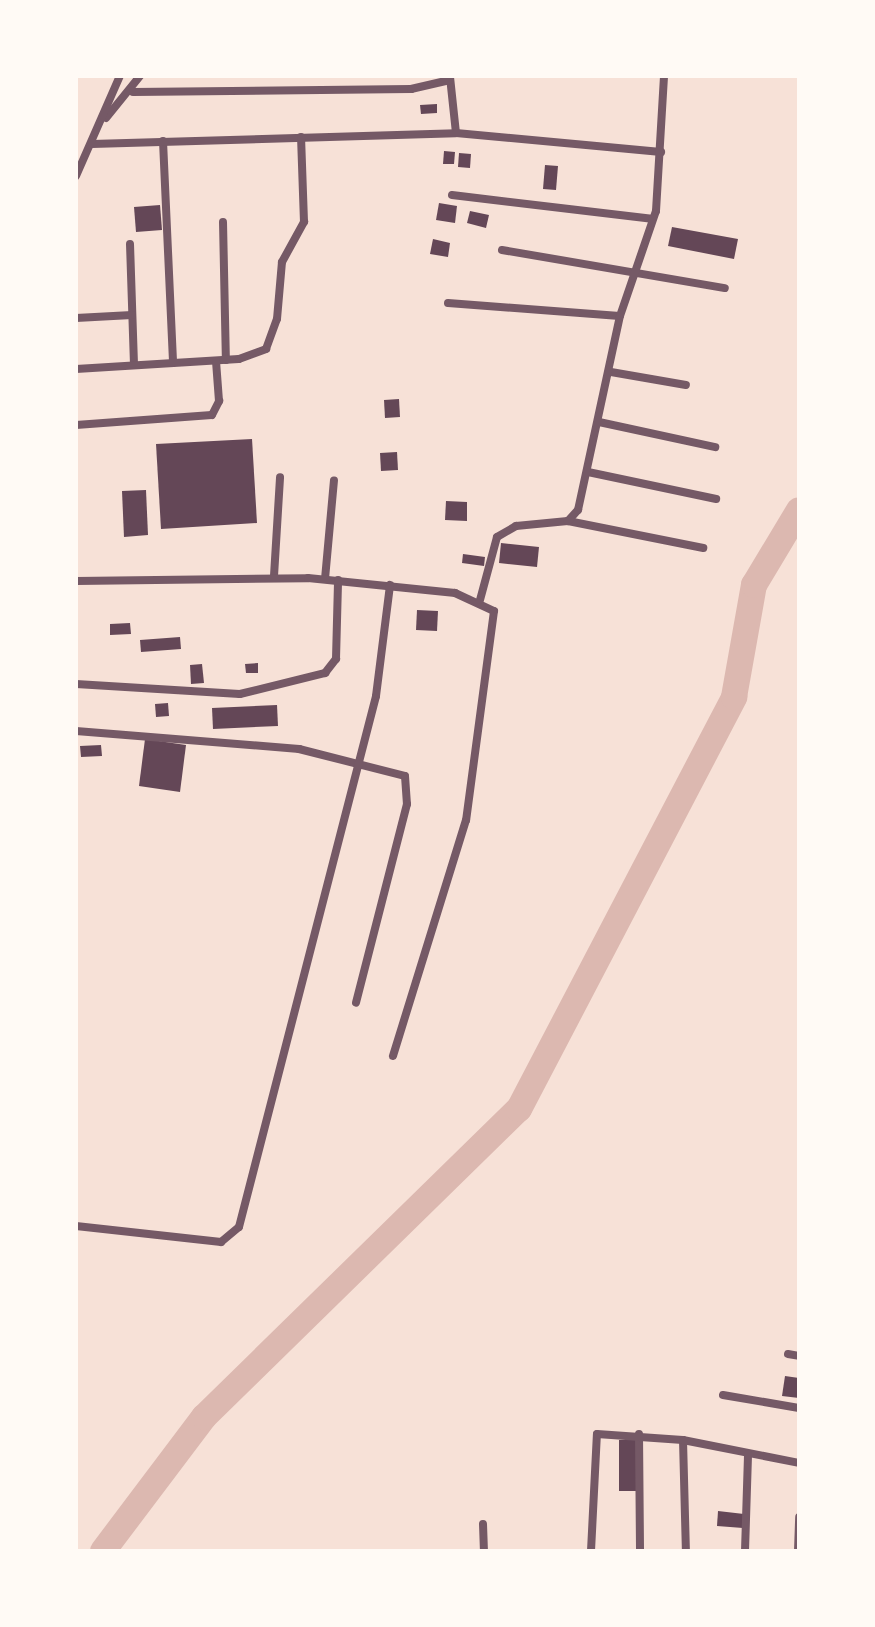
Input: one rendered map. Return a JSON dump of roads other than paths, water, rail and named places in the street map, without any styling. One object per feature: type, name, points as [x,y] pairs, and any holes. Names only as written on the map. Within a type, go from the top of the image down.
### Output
[{"type":"street","points":[[76,176],[120,76]]},
{"type":"street","points":[[103,120],[133,92],[140,76]]},
{"type":"street","points":[[568,521],[588,472],[611,372],[620,316],[652,219],[661,152],[664,76]]},
{"type":"street","points":[[133,92],[411,89],[450,78],[456,133]]},
{"type":"street","points":[[92,144],[456,133],[661,152]]},
{"type":"street","points":[[76,369],[254,356],[273,340],[282,262],[306,207],[301,137]]},
{"type":"street","points":[[163,141],[173,363]]},
{"type":"street","points":[[452,195],[652,219]]},
{"type":"street","points":[[223,222],[226,360]]},
{"type":"street","points":[[130,244],[134,365]]},
{"type":"street","points":[[502,250],[634,269],[725,288]]},
{"type":"street","points":[[448,303],[620,316]]},
{"type":"street","points":[[76,318],[132,315]]},
{"type":"street","points":[[76,425],[212,415],[219,401],[216,361]]},
{"type":"street","points":[[611,372],[686,385]]},
{"type":"street","points":[[599,422],[715,447]]},
{"type":"street","points":[[588,472],[716,499]]},
{"type":"street","points":[[274,576],[280,477]]},
{"type":"street","points":[[325,579],[334,480]]},
{"type":"street","points":[[480,600],[497,537],[516,526],[568,521],[703,548]]},
{"type":"street","points":[[76,581],[274,576],[338,580],[480,600],[495,620],[478,768],[393,1056]]},
{"type":"street","points":[[76,684],[240,694],[325,673],[336,659],[338,580]]},
{"type":"street","points":[[76,1226],[221,1242],[239,1227],[359,764],[389,624],[390,585]]},
{"type":"street","points":[[76,731],[299,749],[399,773],[408,784],[356,1003]]},
{"type":"street","points":[[788,1354],[799,1356]]},
{"type":"street","points":[[723,1395],[799,1408]]},
{"type":"street","points":[[591,1551],[592,1444],[605,1432],[683,1440],[799,1463]]},
{"type":"street","points":[[639,1434],[640,1551]]},
{"type":"street","points":[[683,1440],[686,1551]]},
{"type":"street","points":[[745,1551],[748,1454]]},
{"type":"street","points":[[798,1551],[799,1517]]},
{"type":"street","points":[[483,1524],[484,1551]]},
{"type":"waterway","points":[[103,1551],[204,1417],[519,1109],[734,697],[754,585],[799,510]]}]
